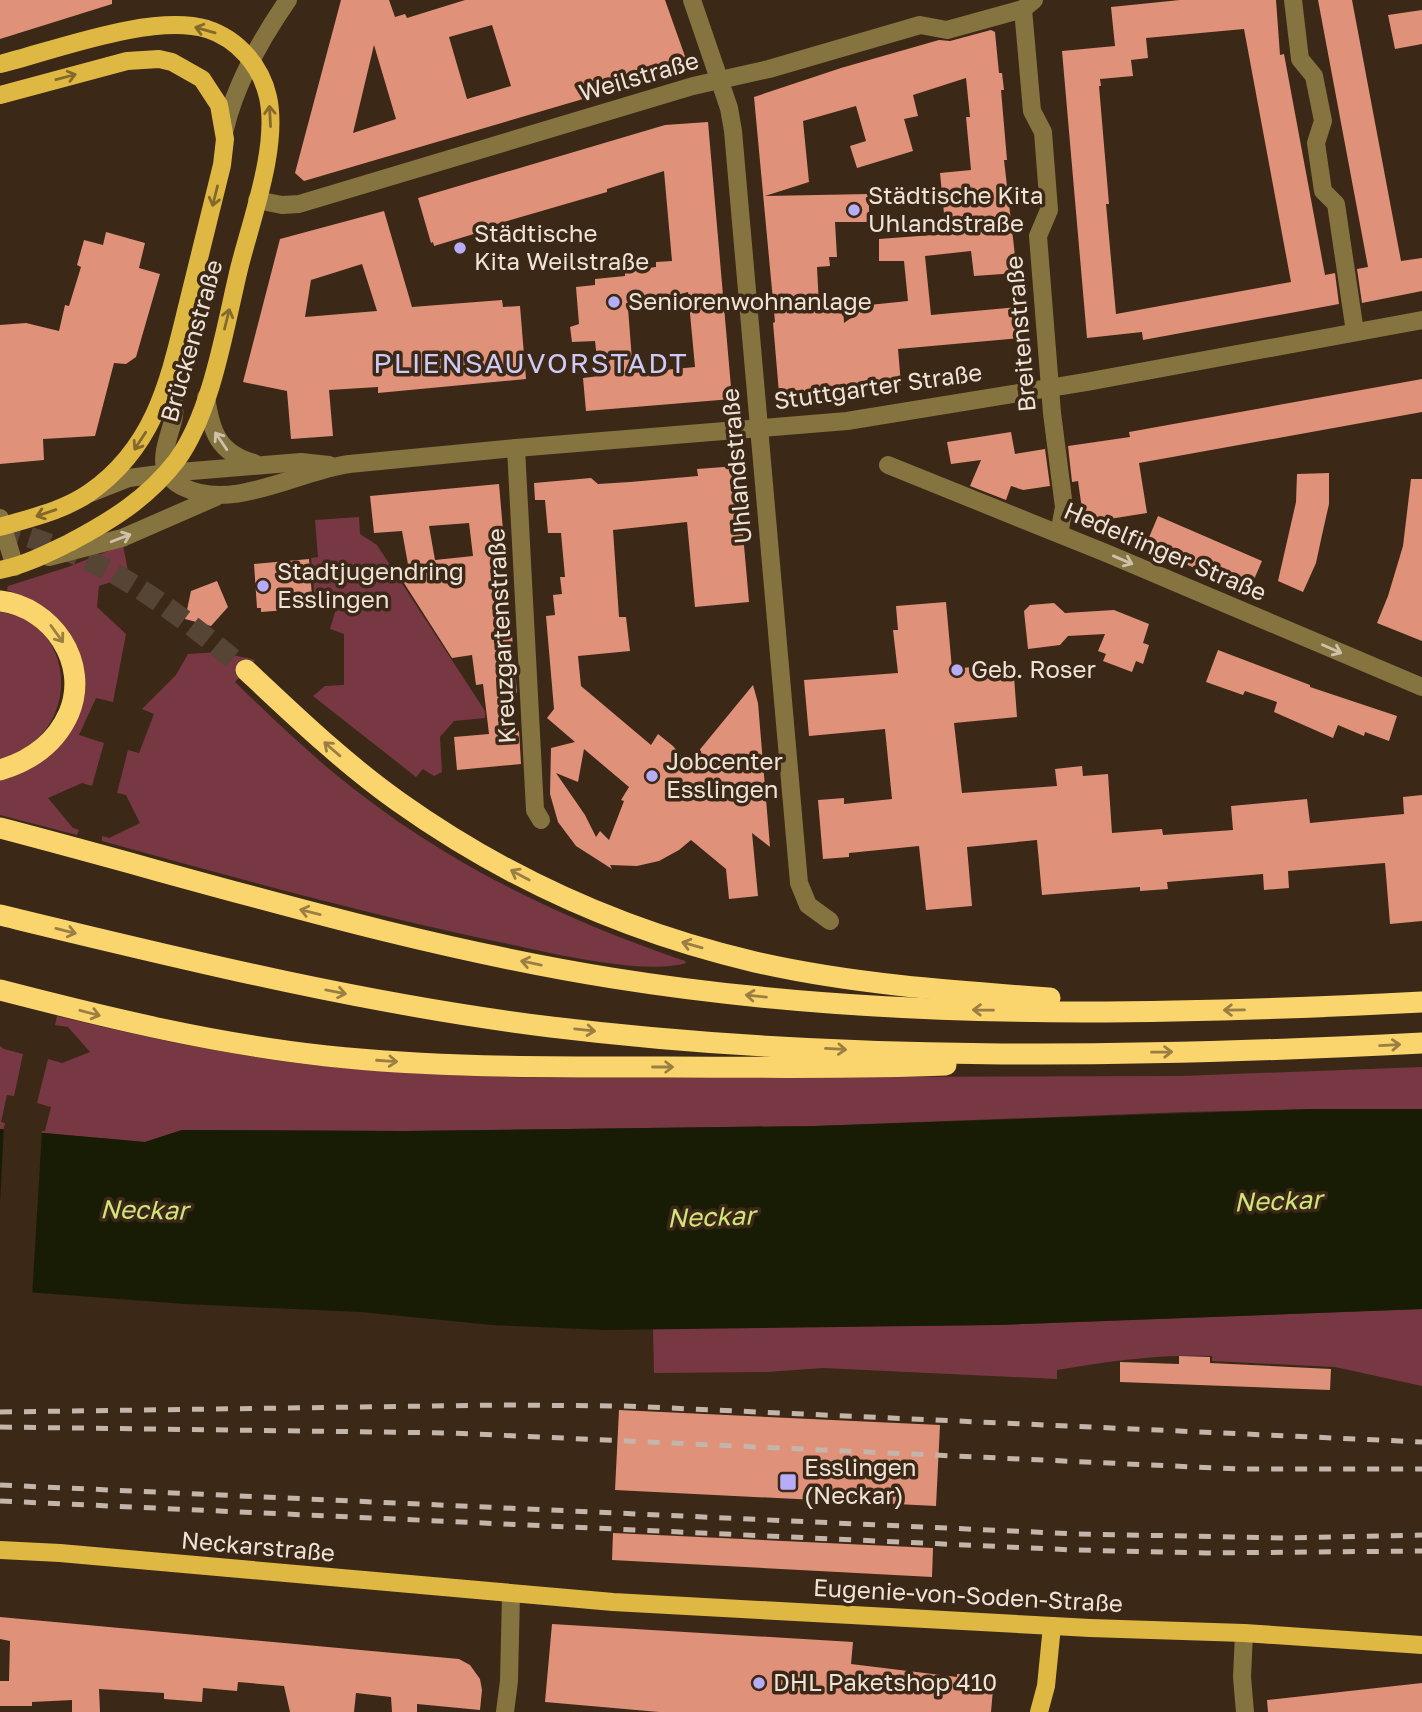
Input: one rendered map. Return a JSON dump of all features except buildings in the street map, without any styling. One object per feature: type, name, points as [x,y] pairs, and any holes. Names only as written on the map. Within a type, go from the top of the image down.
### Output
[{"type":"highway","points":[[0,601],[34,612],[51,626],[59,635],[70,657],[74,678],[69,713],[48,744],[27,760],[0,770]]},
{"type":"highway","points":[[247,670],[365,776],[430,824],[519,875],[611,917],[710,950],[826,975],[928,988],[1174,1011]]},
{"type":"highway","points":[[0,828],[368,926],[505,958],[613,978],[747,995],[985,1011],[1294,1009],[1422,1002]]},
{"type":"highway","points":[[0,915],[285,982],[383,1001],[550,1027],[665,1038],[964,1053],[1314,1049],[1422,1044]]},
{"type":"highway","points":[[0,990],[98,1016],[177,1033],[326,1056],[391,1061],[542,1067],[887,1067],[1094,1053]]},
{"type":"main road","points":[[0,64],[118,33],[173,26],[191,26],[223,36],[251,60]]},
{"type":"main road","points":[[0,95],[127,61],[159,59],[186,68],[208,86],[219,105],[225,129]]},
{"type":"main road","name":"Brückenstraße","points":[[16,566],[122,513],[136,503],[167,473],[188,443],[206,397],[270,140],[270,113],[264,83],[251,60]]},
{"type":"main road","name":"Brückenstraße","points":[[1,524],[62,508],[87,495],[112,474],[133,451],[152,423],[169,379],[222,165],[225,129]]},
{"type":"main road","points":[[0,1539],[60,1553]]},
{"type":"main road","name":"Neckarstraße","points":[[0,1550],[60,1553],[511,1594]]},
{"type":"main road","name":"Eugenie-von-Soden-Straße","points":[[511,1594],[1422,1645]]},
{"type":"main road","points":[[1040,1712],[1046,1686],[1052,1626]]},
{"type":"street","points":[[225,129],[231,106],[251,60],[288,0]]},
{"type":"street","name":"Uhlandstraße","points":[[692,0],[733,131],[799,883],[808,905],[830,921]]},
{"type":"street","points":[[1293,0],[1300,59],[1314,76],[1324,121],[1316,142],[1323,191],[1336,204],[1354,332]]},
{"type":"street","name":"Weilstraße","points":[[257,200],[293,205],[719,80],[769,69],[917,26],[947,30],[1029,4]]},
{"type":"street","name":"Breitenstraße","points":[[1029,4],[1032,108],[1043,132],[1049,210],[1038,236],[1050,386],[1064,507],[1059,534]]},
{"type":"street","name":"Stuttgarter Straße","points":[[87,495],[129,478],[167,473],[301,462],[335,466],[847,421],[1422,320]]},
{"type":"street","points":[[169,379],[174,409],[164,458],[167,473],[173,481],[199,495],[218,496]]},
{"type":"street","points":[[206,397],[213,427],[224,447],[239,458],[260,465]]},
{"type":"street","name":"Kreuzgartenstraße","points":[[516,448],[535,810],[541,820]]},
{"type":"street","name":"Hedelfinger Straße","points":[[888,465],[1422,687]]},
{"type":"street","name":"Stuttgarter Straße","points":[[218,496],[282,484],[335,466]]},
{"type":"street","points":[[1,524],[16,566],[122,538],[218,496]]},
{"type":"street","points":[[505,1712],[509,1681],[511,1594]]},
{"type":"street","points":[[1244,1633],[1242,1677],[1245,1712]]},
{"type":"shaded area","points":[[359,517],[360,534],[377,545],[485,711],[485,718],[454,721],[440,737],[442,772],[434,776],[423,769],[416,777],[313,696],[325,686],[344,685],[344,634],[330,629],[337,606],[315,602],[311,558],[318,557],[315,520]]},
{"type":"shaded area","points":[[123,545],[129,576],[99,586],[97,607],[126,634],[113,702],[96,698],[79,735],[104,743],[92,786],[82,783],[48,798],[73,828],[79,830],[77,835],[0,815],[0,780],[32,768],[55,751],[72,640],[52,615],[7,590],[8,586],[68,567]]},
{"type":"shaded area","points":[[0,612],[24,619],[44,634],[59,663],[61,679],[56,711],[49,725],[29,745],[0,759]]},
{"type":"shaded area","points":[[220,652],[255,660],[235,682],[334,773],[415,833],[500,883],[545,905],[686,963],[649,967],[556,954],[361,910],[102,841],[102,836],[109,838],[140,823],[126,795],[117,793],[128,750],[139,753],[154,714],[142,709],[176,675],[188,654]]},
{"type":"shaded area","points":[[57,1016],[168,1041],[280,1061],[381,1071],[482,1076],[1181,1076],[1422,1067],[1422,1109],[1185,1112],[815,1126],[405,1131],[182,1130],[145,1142],[42,1133],[45,1131],[51,1107],[37,1103],[48,1059],[62,1063],[90,1052],[68,1027],[55,1025]]},
{"type":"shaded area","points":[[0,1046],[23,1054],[14,1096],[7,1095],[1,1122],[5,1123],[4,1130],[0,1129]]},
{"type":"shaded area","points":[[1422,1309],[1422,1386],[1335,1367],[1212,1361],[1212,1356],[1173,1356],[1096,1364],[1057,1370],[1057,1379],[823,1368],[767,1372],[654,1373],[653,1328],[996,1325]]},
{"type":"water","name":"Neckar","points":[[1312,1109],[1422,1109],[1422,1309],[996,1325],[605,1330],[492,1325],[361,1312],[185,1304],[0,1290],[0,1129],[145,1142],[182,1130],[405,1131],[815,1126]]},
{"type":"pier","points":[[4,1126],[45,1130],[42,1131],[32,1297],[0,1294],[0,1203]]},
{"type":"tunnel","points":[[0,528],[68,551],[122,578],[186,622],[246,670]]},
{"type":"railway","points":[[0,1412],[501,1405],[625,1406],[1422,1442]]},
{"type":"railway","points":[[0,1427],[452,1433],[1239,1469],[1422,1469]]},
{"type":"railway","points":[[0,1485],[1078,1534],[1289,1538],[1422,1535]]},
{"type":"railway","points":[[0,1501],[1075,1550],[1206,1553],[1422,1551]]},
{"type":"place","name":"Städtische Kita Uhlandstraße","points":[[854,210]]},
{"type":"place","name":"Städtische Kita Weilstraße","points":[[460,248]]},
{"type":"place","name":"Seniorenwohnanlage","points":[[614,302]]},
{"type":"place","name":"Stadtjugendring Esslingen","points":[[263,586]]},
{"type":"place","name":"Geb. Roser","points":[[957,670]]},
{"type":"place","name":"Jobcenter Esslingen","points":[[652,776]]},
{"type":"place","name":"Esslingen (Neckar)","points":[[788,1482]]},
{"type":"place","name":"DHL Paketshop 410","points":[[759,1683]]},
{"type":"district","name":"PLIENSAUVORSTADT","points":[[531,363]]}]
